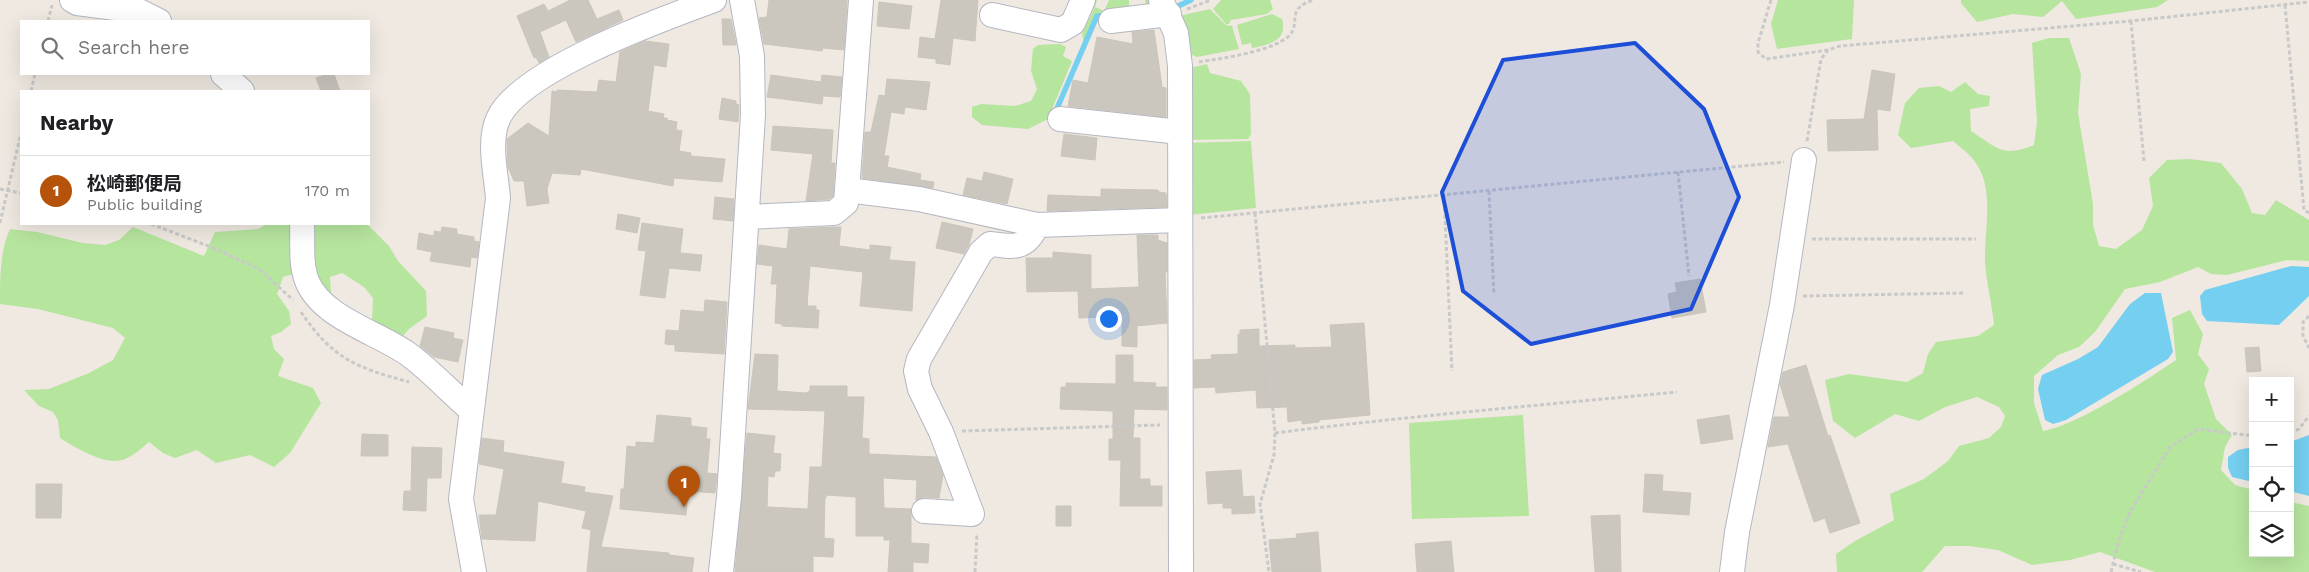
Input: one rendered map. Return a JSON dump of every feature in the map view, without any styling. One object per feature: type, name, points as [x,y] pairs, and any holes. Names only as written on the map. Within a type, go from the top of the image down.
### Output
[{"type":"street","points":[[72,0],[77,3],[139,11],[157,20]]},
{"type":"street","points":[[474,572],[461,499],[498,198],[493,151],[497,120],[505,105],[552,70],[640,27],[714,0]]},
{"type":"street","points":[[722,572],[729,497],[748,217],[753,115],[752,56],[742,0]]},
{"type":"street","points":[[748,217],[834,213],[846,203],[861,0]]},
{"type":"street","points":[[992,14],[1061,30],[1073,23],[1084,0]]},
{"type":"street","points":[[1111,21],[1165,7],[1176,33],[1180,66],[1181,572]]},
{"type":"street","points":[[224,75],[241,90]]},
{"type":"street","points":[[1060,120],[1180,132]]},
{"type":"street","points":[[1732,572],[1737,532],[1783,296],[1804,160]]},
{"type":"street","points":[[847,190],[918,199],[1037,225],[1180,220]]},
{"type":"street","points":[[302,225],[302,257],[307,280],[316,297],[335,313],[408,354],[471,410]]},
{"type":"street","points":[[924,511],[972,514],[941,432],[920,389],[916,371],[919,358],[980,252],[990,244],[1010,246],[1025,244],[1032,236],[1037,225]]},
{"type":"path","points":[[48,20],[53,0]]},
{"type":"path","points":[[1165,7],[1212,0]]},
{"type":"path","points":[[1180,66],[1252,51],[1282,40],[1291,34],[1297,9],[1303,3],[1313,0]]},
{"type":"path","points":[[1772,0],[1758,43],[1758,52],[1766,59],[1828,50],[1840,46],[2131,21],[2309,2]]},
{"type":"path","points":[[2285,5],[2304,210],[2309,213]]},
{"type":"path","points":[[2131,21],[2144,162]]},
{"type":"path","points":[[1180,220],[1804,160],[1821,58],[1828,50]]},
{"type":"path","points":[[31,90],[35,75]]},
{"type":"path","points":[[0,223],[20,137]]},
{"type":"path","points":[[1678,172],[1689,276]]},
{"type":"path","points":[[0,189],[20,194]]},
{"type":"path","points":[[1489,190],[1494,295]]},
{"type":"path","points":[[1444,195],[1452,372]]},
{"type":"path","points":[[1255,213],[1275,433],[1274,455],[1260,504],[1269,572]]},
{"type":"path","points":[[153,225],[259,269],[293,300],[313,330],[341,358],[372,372],[415,384]]},
{"type":"path","points":[[1792,239],[1976,239]]},
{"type":"path","points":[[1783,296],[1965,293]]},
{"type":"path","points":[[2309,316],[2304,322],[2303,336],[2309,348]]},
{"type":"path","points":[[1275,433],[1404,417],[1522,408],[1677,392]]},
{"type":"path","points":[[2294,431],[2299,430],[2309,416]]},
{"type":"path","points":[[941,432],[1181,424]]},
{"type":"path","points":[[2111,572],[2118,543],[2130,512],[2170,447],[2198,429],[2249,435]]},
{"type":"path","points":[[972,514],[977,529],[975,572]]},
{"type":"path","points":[[2113,564],[2141,572]]},
{"type":"highlighted area","points":[[1635,43],[1704,109],[1739,197],[1691,309],[1531,344],[1463,291],[1442,192],[1503,60]]},
{"type":"green space","points":[[1094,0],[1097,0],[1095,7],[1104,11],[1109,0],[1129,0],[1129,8],[1146,6],[1145,0],[1149,0],[1152,6],[1097,15],[1084,43],[1082,34],[1094,9]]},
{"type":"green space","points":[[1221,0],[1270,0],[1273,9],[1267,14],[1231,20],[1229,24],[1226,24],[1213,9]]},
{"type":"green space","points":[[1778,0],[1854,0],[1852,39],[1777,49],[1771,24]]},
{"type":"green space","points":[[1961,0],[2168,0],[2157,7],[2076,19],[2062,1],[2043,17],[2013,14],[1977,22],[1961,3]]},
{"type":"green space","points":[[1210,9],[1226,25],[1232,26],[1239,49],[1197,57],[1188,53],[1179,16]]},
{"type":"green space","points":[[1272,14],[1282,19],[1283,26],[1280,37],[1271,43],[1252,48],[1251,43],[1242,45],[1237,25]]},
{"type":"green space","points":[[2049,38],[2069,38],[2081,74],[2078,113],[2093,204],[2093,225],[2099,246],[2116,249],[2142,230],[2153,206],[2149,178],[2167,160],[2190,159],[2221,163],[2242,189],[2252,213],[2265,215],[2276,200],[2309,220],[2309,261],[2287,260],[2227,275],[2211,274],[2198,267],[2160,282],[2125,289],[2095,332],[2079,347],[2058,355],[2034,376],[2034,403],[2043,431],[2074,421],[2092,412],[2176,360],[2172,318],[2190,310],[2203,334],[2198,354],[2209,369],[2204,384],[2216,419],[2232,435],[2225,447],[2221,470],[2235,485],[2249,489],[2249,557],[2294,557],[2294,503],[2309,506],[2309,572],[2155,572],[2100,552],[2070,560],[2032,565],[1998,550],[1969,546],[1945,546],[1922,572],[1837,572],[1836,554],[1855,541],[1894,520],[1890,494],[1924,479],[1948,461],[1959,446],[1989,438],[2001,427],[2005,416],[1999,407],[1977,397],[1945,407],[1919,421],[1895,414],[1855,438],[1833,421],[1825,380],[1849,374],[1907,382],[1923,373],[1928,354],[1936,342],[1978,336],[1994,325],[1985,260],[1987,195],[1980,170],[1973,159],[1953,141],[1911,148],[1898,135],[1905,103],[1919,88],[1939,86],[1951,92],[1965,82],[1978,94],[1990,96],[1989,106],[1970,109],[1971,131],[1994,146],[2007,151],[2023,149],[2034,145],[2037,122],[2032,43]]},
{"type":"green space","points":[[1060,44],[1066,47],[1063,56],[1072,61],[1048,119],[1028,129],[982,125],[972,117],[972,107],[981,104],[1015,106],[1031,101],[1037,89],[1031,71],[1033,49],[1038,45]]},
{"type":"green space","points":[[1207,64],[1210,73],[1241,81],[1250,94],[1251,134],[1248,139],[1184,140],[1185,69]]},
{"type":"green space","points":[[1251,141],[1256,208],[1189,215],[1185,143]]},
{"type":"green space","points":[[265,225],[368,225],[389,246],[398,261],[426,291],[427,316],[409,329],[403,336],[372,320],[373,298],[364,287],[342,273],[330,277],[331,295],[314,313],[293,274],[283,277],[277,294],[289,311],[291,324],[281,332],[271,336],[274,349],[284,359],[278,376],[313,388],[321,403],[290,453],[274,467],[250,455],[216,463],[197,450],[175,458],[163,453],[149,442],[138,452],[120,461],[115,461],[101,459],[86,453],[60,438],[58,420],[53,412],[39,406],[24,390],[49,389],[89,373],[113,360],[125,338],[113,328],[38,309],[0,304],[2,255],[10,229],[37,232],[83,243],[105,245],[119,240],[133,227],[204,256],[215,232],[258,229]]},
{"type":"green space","points":[[1523,415],[1529,516],[1412,519],[1409,423]]},
{"type":"water","points":[[2291,266],[2309,267],[2309,296],[2279,325],[2207,321],[2202,314],[2200,296],[2205,290]]},
{"type":"water","points":[[2145,293],[2161,293],[2173,352],[2168,359],[2066,420],[2053,424],[2045,420],[2038,389],[2042,375],[2078,359],[2098,347],[2130,304]]},
{"type":"water","points":[[2309,435],[2309,496],[2294,492],[2294,441]]},
{"type":"water","points":[[2249,448],[2249,481],[2232,477],[2228,468],[2228,457],[2238,450]]},
{"type":"building","points":[[570,0],[588,0],[597,19],[619,10],[623,20],[576,42],[566,20],[540,32],[549,57],[539,63],[536,57],[534,58],[517,16],[544,4],[548,11]]},
{"type":"building","points":[[769,0],[847,0],[844,50],[823,48],[822,51],[764,44],[759,18],[767,17]]},
{"type":"building","points":[[941,0],[978,0],[975,41],[953,38],[950,65],[936,63],[936,59],[918,57],[920,37],[935,39]]},
{"type":"building","points":[[879,2],[912,6],[909,29],[877,26]]},
{"type":"building","points":[[722,19],[731,19],[736,45],[723,45]]},
{"type":"building","points":[[1154,30],[1162,87],[1166,88],[1166,117],[1068,106],[1073,80],[1088,83],[1097,37],[1133,44],[1132,32]]},
{"type":"building","points":[[645,41],[669,44],[666,67],[654,65],[648,111],[664,114],[663,118],[677,122],[676,130],[682,131],[679,151],[691,153],[691,156],[725,159],[722,182],[674,178],[673,186],[581,169],[580,175],[552,173],[547,189],[549,203],[527,206],[524,181],[514,181],[508,167],[507,139],[528,123],[549,136],[552,91],[597,92],[599,80],[616,82],[620,52]]},
{"type":"building","points":[[1872,70],[1895,74],[1890,111],[1877,109],[1878,150],[1828,151],[1827,120],[1864,119]]},
{"type":"building","points":[[324,75],[334,75],[340,90],[321,90],[316,78]]},
{"type":"building","points":[[771,75],[821,82],[822,75],[842,77],[840,97],[823,96],[822,104],[767,97]]},
{"type":"building","points":[[887,79],[930,82],[926,110],[905,107],[904,114],[891,112],[884,156],[889,156],[887,167],[921,174],[920,180],[934,182],[933,188],[862,178],[865,132],[871,132],[879,95],[885,96]]},
{"type":"building","points":[[722,98],[736,101],[736,104],[739,105],[738,122],[719,119]]},
{"type":"building","points":[[773,126],[833,130],[831,163],[835,163],[833,196],[829,199],[806,201],[813,154],[771,150]]},
{"type":"building","points":[[1064,134],[1097,138],[1095,160],[1061,156]]},
{"type":"building","points":[[984,172],[1013,179],[1007,204],[963,195],[967,178],[982,181]]},
{"type":"building","points":[[1101,189],[1158,190],[1159,192],[1166,193],[1167,207],[1047,211],[1048,195],[1101,197]]},
{"type":"building","points":[[715,197],[734,199],[733,221],[713,219]]},
{"type":"building","points":[[618,214],[640,218],[637,233],[616,229]]},
{"type":"building","points":[[942,222],[973,229],[969,245],[964,254],[936,248]]},
{"type":"building","points":[[642,223],[683,229],[680,253],[702,255],[700,271],[669,268],[665,298],[640,295],[646,251],[638,250]]},
{"type":"building","points":[[442,227],[457,229],[457,234],[474,237],[474,241],[479,242],[477,258],[471,257],[470,267],[430,261],[432,252],[417,249],[419,233],[434,236],[434,231],[441,232]]},
{"type":"building","points":[[841,227],[839,246],[870,250],[870,245],[891,247],[889,260],[915,262],[912,311],[860,306],[863,272],[810,266],[807,306],[816,306],[816,310],[819,310],[818,328],[782,326],[782,324],[775,323],[777,284],[771,284],[773,266],[757,264],[759,245],[787,249],[789,229]]},
{"type":"building","points":[[1137,235],[1158,235],[1158,240],[1167,243],[1167,272],[1165,272],[1167,323],[1137,326],[1137,347],[1122,346],[1122,316],[1079,318],[1078,291],[1027,292],[1026,258],[1053,258],[1053,252],[1091,255],[1091,289],[1139,287]]},
{"type":"building","points":[[1700,279],[1706,312],[1672,318],[1668,294],[1677,292],[1675,283]]},
{"type":"building","points":[[705,300],[727,302],[724,354],[675,351],[675,345],[665,344],[666,330],[679,331],[681,310],[704,312]]},
{"type":"building","points":[[1364,323],[1370,415],[1319,420],[1319,422],[1302,424],[1302,420],[1288,422],[1287,407],[1257,408],[1256,390],[1216,393],[1215,387],[1194,388],[1194,360],[1212,359],[1211,355],[1238,354],[1238,334],[1240,334],[1240,330],[1259,329],[1259,346],[1295,345],[1295,348],[1332,347],[1330,325]]},
{"type":"building","points":[[425,327],[454,333],[453,338],[463,340],[458,362],[434,357],[420,346]]},
{"type":"building","points":[[2259,347],[2261,371],[2247,372],[2245,348]]},
{"type":"building","points":[[755,354],[778,355],[777,391],[806,393],[810,391],[810,386],[847,386],[847,397],[864,397],[862,438],[869,439],[869,454],[936,457],[943,475],[939,498],[924,497],[916,500],[917,480],[883,478],[884,508],[911,509],[911,543],[929,544],[928,563],[913,562],[913,572],[888,572],[890,540],[884,540],[884,536],[856,536],[856,497],[827,495],[825,499],[824,538],[834,539],[833,557],[813,556],[813,572],[735,572],[747,433],[775,436],[773,453],[781,454],[780,471],[775,471],[774,477],[768,476],[767,507],[808,509],[810,467],[822,467],[825,411],[748,409]]},
{"type":"building","points":[[1116,355],[1133,355],[1133,382],[1156,383],[1155,387],[1167,387],[1167,410],[1134,409],[1133,438],[1140,438],[1140,479],[1150,479],[1150,486],[1162,486],[1162,506],[1120,506],[1121,460],[1109,460],[1109,439],[1113,439],[1113,411],[1060,409],[1061,387],[1066,387],[1066,383],[1116,384]]},
{"type":"building","points":[[1806,365],[1828,436],[1830,435],[1860,523],[1830,533],[1825,518],[1814,522],[1788,444],[1768,447],[1774,417],[1790,417],[1780,384],[1783,372]]},
{"type":"building","points":[[657,415],[691,418],[691,426],[707,428],[706,439],[710,439],[707,473],[717,474],[715,493],[688,491],[686,515],[620,509],[621,489],[624,489],[627,446],[636,447],[636,442],[654,443]]},
{"type":"building","points":[[1729,415],[1733,439],[1701,444],[1697,420]]},
{"type":"building","points":[[362,434],[388,435],[388,456],[361,456]]},
{"type":"building","points":[[482,438],[504,441],[503,452],[564,462],[561,483],[585,487],[584,492],[613,496],[601,547],[669,553],[669,555],[694,558],[692,572],[587,572],[591,530],[582,528],[586,511],[538,501],[535,541],[482,539],[479,515],[496,515],[504,469],[479,464]]},
{"type":"building","points":[[412,447],[442,448],[441,478],[427,478],[426,511],[403,510],[404,491],[411,491]]},
{"type":"building","points":[[1241,470],[1243,497],[1254,496],[1255,513],[1232,514],[1232,508],[1223,508],[1223,503],[1208,504],[1206,472]]},
{"type":"building","points":[[1645,474],[1663,475],[1662,491],[1691,493],[1689,515],[1643,512]]},
{"type":"building","points":[[36,484],[62,484],[61,518],[36,518]]},
{"type":"building","points":[[1056,506],[1071,506],[1071,526],[1056,526]]},
{"type":"building","points":[[1620,515],[1621,572],[1595,572],[1591,516]]},
{"type":"building","points":[[1318,532],[1321,572],[1272,572],[1269,540],[1297,538],[1296,534]]},
{"type":"building","points":[[1451,541],[1454,572],[1417,572],[1415,544]]},
{"type":"waterway","points":[[1174,8],[1191,0]]},
{"type":"waterway","points":[[1055,113],[1097,16],[1107,15]]},
{"type":"place","name":"松崎郵便局","points":[[684,507]]}]
